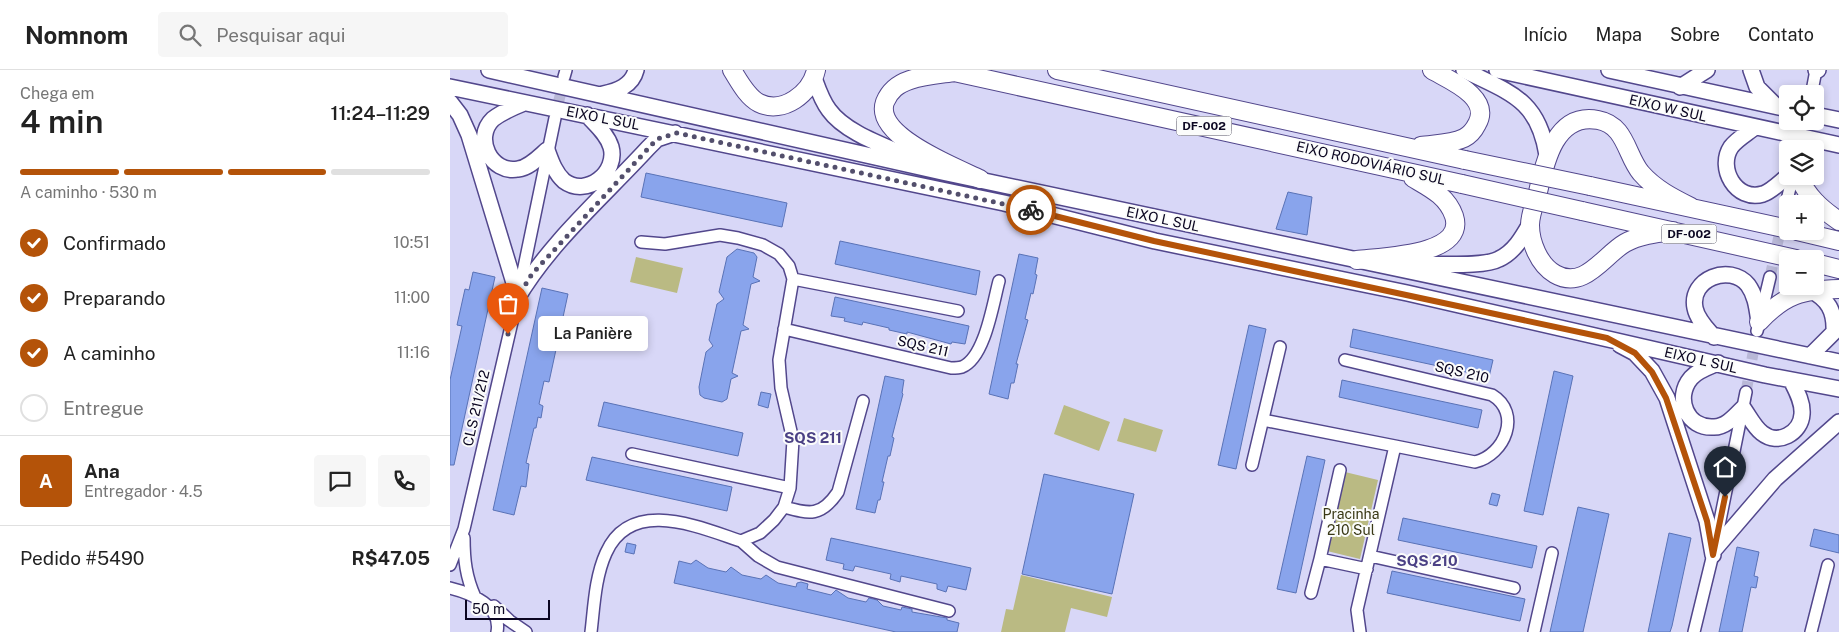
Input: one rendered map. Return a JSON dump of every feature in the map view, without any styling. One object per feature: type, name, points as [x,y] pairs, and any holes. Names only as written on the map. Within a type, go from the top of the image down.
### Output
[{"type":"highway","points":[[732,70],[748,93],[759,103],[770,106],[782,106],[794,101],[815,74]]},
{"type":"highway","name":"EIXO RODOVIÁRIO SUL","points":[[1057,70],[1779,227]]},
{"type":"highway","points":[[1412,148],[1463,138],[1474,130],[1479,120],[1480,110],[1468,92],[1432,70]]},
{"type":"highway","points":[[950,71],[911,79],[888,93],[884,106],[888,121],[902,139],[980,179]]},
{"type":"highway","name":"EIXO RODOVIÁRIO SUL","points":[[950,71],[1779,255]]},
{"type":"highway","points":[[1673,230],[1643,236],[1626,242],[1587,274],[1571,278],[1555,274],[1543,264],[1536,252],[1530,224],[1547,154],[1565,128],[1576,121],[1589,118],[1601,120],[1613,126],[1621,135],[1632,160],[1652,184],[1691,207]]},
{"type":"highway","points":[[1357,260],[1428,250],[1442,245],[1453,234],[1455,222],[1450,207],[1436,191],[1397,169]]},
{"type":"highway","points":[[1802,185],[1806,192],[1835,215]]},
{"type":"highway","points":[[1824,237],[1839,241]]},
{"type":"highway","points":[[1824,265],[1839,268]]},
{"type":"highway","points":[[1824,290],[1839,289]]},
{"type":"highway","points":[[1758,326],[1774,306],[1794,295]]},
{"type":"main road","name":"EIXO L SUL","points":[[489,70],[515,73],[600,95],[942,172],[1839,362]]},
{"type":"main road","points":[[600,95],[619,90],[628,84],[636,70]]},
{"type":"main road","points":[[1464,70],[1517,97],[1530,108],[1542,133],[1547,154]]},
{"type":"main road","name":"EIXO W SUL","points":[[1497,70],[1839,145]]},
{"type":"main road","name":"EIXO W SUL","points":[[1608,70],[1680,87],[1779,106]]},
{"type":"main road","points":[[1680,87],[1707,70]]},
{"type":"main road","points":[[1751,70],[1757,87],[1779,105]]},
{"type":"main road","points":[[815,74],[828,109],[837,120],[849,128],[942,172]]},
{"type":"main road","name":"EIXO L SUL","points":[[450,87],[1004,203],[1154,241],[1839,389]]},
{"type":"main road","points":[[450,102],[460,115],[469,135],[517,298]]},
{"type":"main road","points":[[524,103],[493,120],[485,131],[484,144],[488,155],[498,165],[508,170],[520,169],[547,150],[555,170],[565,181],[576,186],[589,186],[599,180],[607,171],[612,158],[611,146],[605,135],[587,115]]},
{"type":"main road","points":[[1824,117],[1838,120]]},
{"type":"main road","points":[[1756,127],[1732,146],[1726,167],[1730,180],[1739,190],[1751,195],[1763,194],[1779,182]]},
{"type":"main road","points":[[517,298],[532,274],[550,252],[648,148],[657,139],[677,133]]},
{"type":"main road","points":[[1392,267],[1443,263],[1485,264],[1500,259],[1512,250],[1530,224]]},
{"type":"main road","points":[[1714,337],[1701,322],[1695,309],[1694,296],[1711,277],[1724,274],[1736,276],[1748,285],[1756,300],[1758,326]]},
{"type":"main road","points":[[1810,356],[1834,332],[1831,307],[1821,295]]},
{"type":"main road","points":[[1607,338],[1635,353],[1652,372],[1666,398],[1707,521],[1714,553]]},
{"type":"main road","points":[[1718,363],[1702,369],[1691,378],[1682,398],[1684,410],[1693,420],[1714,427],[1726,424],[1743,408],[1762,434],[1775,440],[1788,436],[1798,426],[1802,414],[1800,398],[1791,380]]},
{"type":"main road","points":[[1714,553],[1774,479],[1839,422]]},
{"type":"street","points":[[1813,85],[1817,70]]},
{"type":"street","name":"CLS 211/212","points":[[450,565],[464,529],[517,298],[555,118]]},
{"type":"street","points":[[640,242],[665,244],[720,235],[738,238],[763,245],[778,254],[788,266],[793,279],[779,360],[781,388],[793,440],[790,488],[784,507],[760,533],[741,542]]},
{"type":"street","points":[[1758,326],[1770,277]]},
{"type":"street","points":[[793,279],[958,311]]},
{"type":"street","name":"SQS 211","points":[[784,329],[950,368],[963,367],[972,360],[980,349],[999,281]]},
{"type":"street","points":[[1252,465],[1280,346]]},
{"type":"street","name":"SQS 210","points":[[1264,420],[1475,462],[1486,460],[1501,445],[1508,426],[1508,415],[1505,406],[1492,395],[1345,360]]},
{"type":"street","points":[[1694,632],[1714,553],[1746,392]]},
{"type":"street","points":[[784,507],[810,514],[822,510],[830,503],[838,492],[863,401]]},
{"type":"street","points":[[1360,632],[1357,610],[1395,446]]},
{"type":"street","points":[[632,454],[790,488]]},
{"type":"street","points":[[1312,593],[1340,470]]},
{"type":"street","points":[[591,632],[598,585],[606,554],[618,533],[638,522],[663,520],[697,527],[741,542],[758,556],[777,567],[949,611]]},
{"type":"street","name":"CLS 211/212","points":[[464,529],[464,561],[468,580],[475,597]]},
{"type":"street","points":[[1534,632],[1552,553]]},
{"type":"street","points":[[1370,556],[1514,588]]},
{"type":"street","points":[[1320,559],[1367,569]]},
{"type":"street","points":[[1811,632],[1828,565]]},
{"type":"street","points":[[468,580],[509,620]]},
{"type":"street","points":[[450,588],[475,597],[526,632]]},
{"type":"street","points":[[490,608],[497,618],[497,632]]},
{"type":"green space","points":[[636,257],[683,268],[677,293],[630,282]]},
{"type":"green space","points":[[1064,405],[1110,422],[1099,451],[1054,434]]},
{"type":"green space","points":[[1124,418],[1163,430],[1156,452],[1117,441]]},
{"type":"green space","name":"Pracinha 210 Sul","points":[[1345,472],[1378,480],[1360,559],[1327,551]]},
{"type":"green space","points":[[1021,575],[1112,597],[1107,617],[1071,608],[1065,632],[1001,632],[1006,609],[1013,610]]},
{"type":"building","points":[[646,173],[787,203],[782,227],[641,197]]},
{"type":"building","points":[[1288,192],[1312,197],[1307,235],[1276,229]]},
{"type":"building","points":[[840,241],[980,271],[976,295],[835,264]]},
{"type":"building","points":[[737,249],[754,253],[757,257],[753,277],[760,281],[751,284],[743,325],[749,329],[741,331],[732,373],[738,376],[731,379],[727,399],[722,402],[704,398],[700,395],[699,387],[706,352],[713,346],[709,340],[717,304],[724,299],[719,292],[727,257]]},
{"type":"building","points":[[1019,254],[1038,258],[1035,274],[1037,275],[1025,319],[1028,320],[1016,364],[1018,364],[1014,383],[1011,383],[1008,399],[989,394]]},
{"type":"building","points":[[473,272],[495,277],[454,465],[450,465],[450,380],[462,326],[457,325],[465,289],[469,290]]},
{"type":"building","points":[[542,288],[568,294],[549,382],[544,381],[539,404],[543,406],[541,418],[538,417],[536,428],[534,428],[526,463],[529,464],[526,487],[521,486],[514,515],[493,510]]},
{"type":"building","points":[[835,297],[969,326],[965,344],[952,342],[951,344],[863,322],[862,325],[844,321],[845,318],[831,316]]},
{"type":"building","points":[[1249,325],[1266,329],[1236,469],[1218,465]]},
{"type":"building","points":[[1353,329],[1493,360],[1489,377],[1350,347]]},
{"type":"building","points":[[1554,371],[1573,376],[1543,515],[1524,511]]},
{"type":"building","points":[[885,376],[904,380],[903,394],[892,437],[894,438],[890,456],[888,456],[882,482],[884,482],[880,500],[878,500],[875,513],[856,509]]},
{"type":"building","points":[[1342,380],[1482,410],[1478,428],[1339,397]]},
{"type":"building","points":[[761,392],[771,394],[768,408],[758,405]]},
{"type":"building","points":[[604,402],[743,433],[738,456],[598,426]]},
{"type":"building","points":[[1307,456],[1325,460],[1296,593],[1277,589]]},
{"type":"building","points":[[592,457],[732,487],[727,511],[586,480]]},
{"type":"building","points":[[1044,474],[1134,494],[1112,594],[1022,574]]},
{"type":"building","points":[[1492,493],[1500,495],[1497,506],[1489,504]]},
{"type":"building","points":[[1578,507],[1609,514],[1583,632],[1550,632]]},
{"type":"building","points":[[1403,518],[1537,546],[1532,568],[1398,540]]},
{"type":"building","points":[[1814,529],[1839,535],[1839,553],[1810,546]]},
{"type":"building","points":[[1669,533],[1691,538],[1670,632],[1648,632]]},
{"type":"building","points":[[831,538],[971,568],[966,590],[948,586],[946,592],[937,589],[937,584],[901,576],[900,582],[890,579],[891,574],[855,566],[853,571],[843,569],[844,564],[826,560]]},
{"type":"building","points":[[627,543],[636,545],[634,554],[625,552]]},
{"type":"building","points":[[1737,547],[1759,552],[1754,576],[1758,577],[1756,588],[1751,587],[1742,632],[1719,632]]},
{"type":"building","points":[[696,560],[708,568],[726,572],[731,567],[742,575],[761,579],[766,575],[778,583],[796,587],[797,583],[801,582],[808,584],[807,589],[831,595],[836,590],[848,598],[866,602],[869,598],[877,600],[883,606],[901,610],[902,607],[912,609],[912,612],[947,618],[947,620],[959,623],[957,632],[896,632],[674,583],[679,561],[691,564]]},
{"type":"building","points":[[1392,571],[1525,599],[1520,621],[1387,593]]},
{"type":"tunnel","points":[[555,117],[564,79]]},
{"type":"tunnel","points":[[1801,140],[1803,130]]},
{"type":"tunnel","points":[[1770,277],[1779,236]]},
{"type":"tunnel","points":[[1746,392],[1756,337]]},
{"type":"way so far","points":[[508,334],[516,300],[532,274],[550,252],[657,139],[677,133],[1031,210]]},
{"type":"place","name":"La Panière","points":[[508,334]]},
{"type":"district","name":"SQS 211","points":[[813,437]]},
{"type":"district","name":"SQS 210","points":[[1427,560]]},
{"type":"route","points":[[1031,210],[1154,241],[1407,293],[1607,338],[1635,353],[1652,372],[1666,398],[1707,521],[1713,555],[1725,497]]}]
